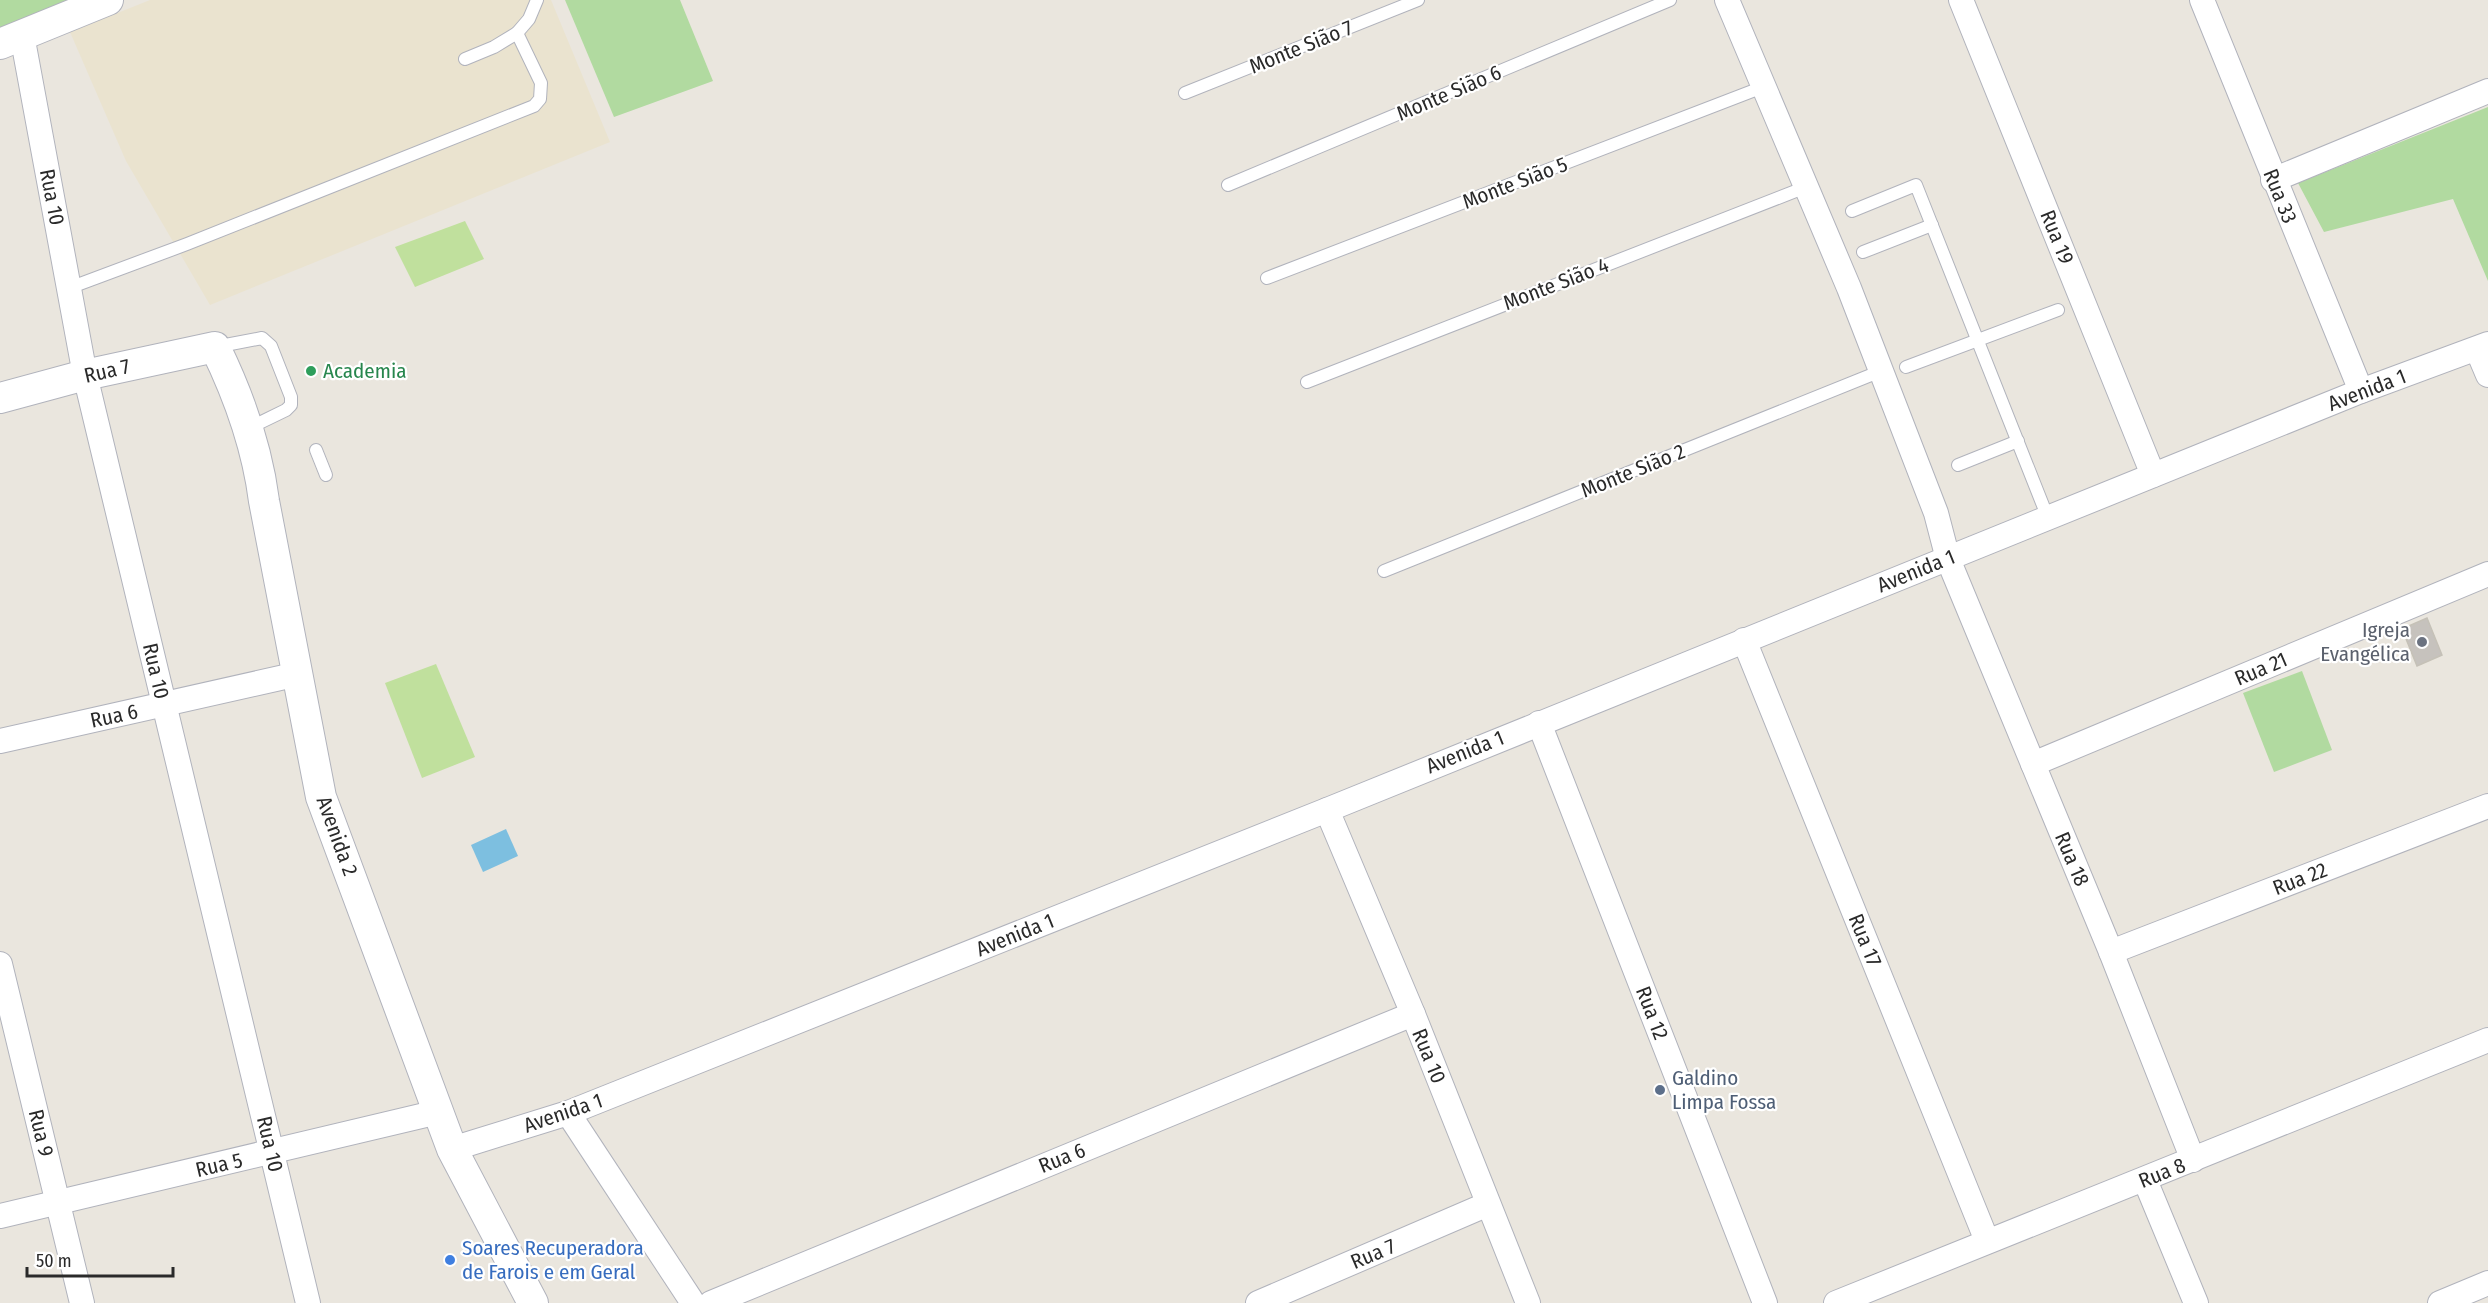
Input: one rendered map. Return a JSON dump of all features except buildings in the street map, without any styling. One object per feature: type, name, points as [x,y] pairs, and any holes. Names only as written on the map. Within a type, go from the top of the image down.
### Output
[{"type":"street","points":[[11,40],[108,0]]},
{"type":"street","name":"Rua 18","points":[[1727,0],[1849,288],[1936,513],[1948,559],[2111,952],[2193,1160]]},
{"type":"street","name":"Rua 19","points":[[1961,0],[2153,475]]},
{"type":"street","name":"Rua 33","points":[[2202,0],[2273,180],[2361,391]]},
{"type":"street","name":"Rua 10","points":[[11,40],[69,288],[85,375],[308,1303]]},
{"type":"street","points":[[2273,180],[2488,91]]},
{"type":"street","name":"Rua 7","points":[[0,398],[85,375],[215,347]]},
{"type":"street","name":"Avenida 2","points":[[215,347],[249,428],[260,471],[321,797],[452,1149],[533,1303]]},
{"type":"street","points":[[2482,347],[2488,375]]},
{"type":"street","name":"Avenida 1","points":[[452,1149],[568,1113],[1327,810],[2361,391],[2482,347]]},
{"type":"street","name":"Rua 21","points":[[2033,764],[2488,574]]},
{"type":"street","name":"Rua 17","points":[[1744,640],[1987,1241]]},
{"type":"street","name":"Rua 6","points":[[0,741],[298,674]]},
{"type":"street","name":"Rua 12","points":[[1539,723],[1765,1303]]},
{"type":"street","name":"Rua 22","points":[[2111,952],[2488,806]]},
{"type":"street","name":"Rua 10","points":[[1327,810],[1413,1014],[1528,1303]]},
{"type":"street","name":"Rua 9","points":[[0,964],[82,1303]]},
{"type":"street","name":"Rua 6","points":[[711,1303],[1413,1014]]},
{"type":"street","name":"Rua 8","points":[[1836,1303],[2488,1040]]},
{"type":"street","name":"Rua 5","points":[[0,1216],[438,1112]]},
{"type":"street","points":[[568,1113],[693,1303]]},
{"type":"street","points":[[2145,1180],[2196,1303]]},
{"type":"street","name":"Rua 7","points":[[1258,1303],[1488,1204]]},
{"type":"street","points":[[2440,1303],[2488,1283]]},
{"type":"lane","points":[[465,59],[494,47],[517,33],[529,19],[537,0]]},
{"type":"lane","name":"Monte Sião 7","points":[[1185,93],[1418,0]]},
{"type":"lane","name":"Monte Sião 6","points":[[1228,185],[1670,0]]},
{"type":"lane","points":[[69,288],[187,244],[534,106],[540,99],[541,83],[517,33]]},
{"type":"lane","name":"Monte Sião 5","points":[[1267,278],[1762,87]]},
{"type":"lane","points":[[1852,211],[1916,185],[2048,518]]},
{"type":"lane","name":"Monte Sião 4","points":[[1307,382],[1806,187]]},
{"type":"lane","points":[[1863,252],[1932,225]]},
{"type":"lane","points":[[1906,367],[2058,310]]},
{"type":"lane","points":[[215,347],[262,338],[271,346],[291,397],[291,405],[286,410],[249,428]]},
{"type":"lane","name":"Monte Sião 2","points":[[1384,571],[1881,371]]},
{"type":"lane","points":[[1958,465],[2018,441]]},
{"type":"lane","points":[[316,450],[326,475]]},
{"type":"shaded area","points":[[150,0],[551,0],[610,142],[210,305],[126,161],[70,32]]},
{"type":"green space","points":[[0,0],[93,0],[0,38]]},
{"type":"green space","points":[[565,0],[680,0],[713,81],[614,117]]},
{"type":"green space","points":[[2488,107],[2488,281],[2453,199],[2324,232],[2298,183]]},
{"type":"green space","points":[[465,221],[484,259],[415,287],[395,247]]},
{"type":"green space","points":[[436,664],[475,757],[422,778],[385,683]]},
{"type":"green space","points":[[2302,671],[2332,750],[2274,772],[2243,693]]},
{"type":"water","points":[[506,829],[518,856],[483,872],[471,845]]},
{"type":"place","name":"Academia","points":[[311,371]]},
{"type":"place","name":"Igreja Evangélica","points":[[2422,642]]},
{"type":"place","name":"Galdino Limpa Fossa","points":[[1660,1090]]},
{"type":"place","name":"Soares Recuperadora de Farois e em Geral","points":[[450,1260]]}]
